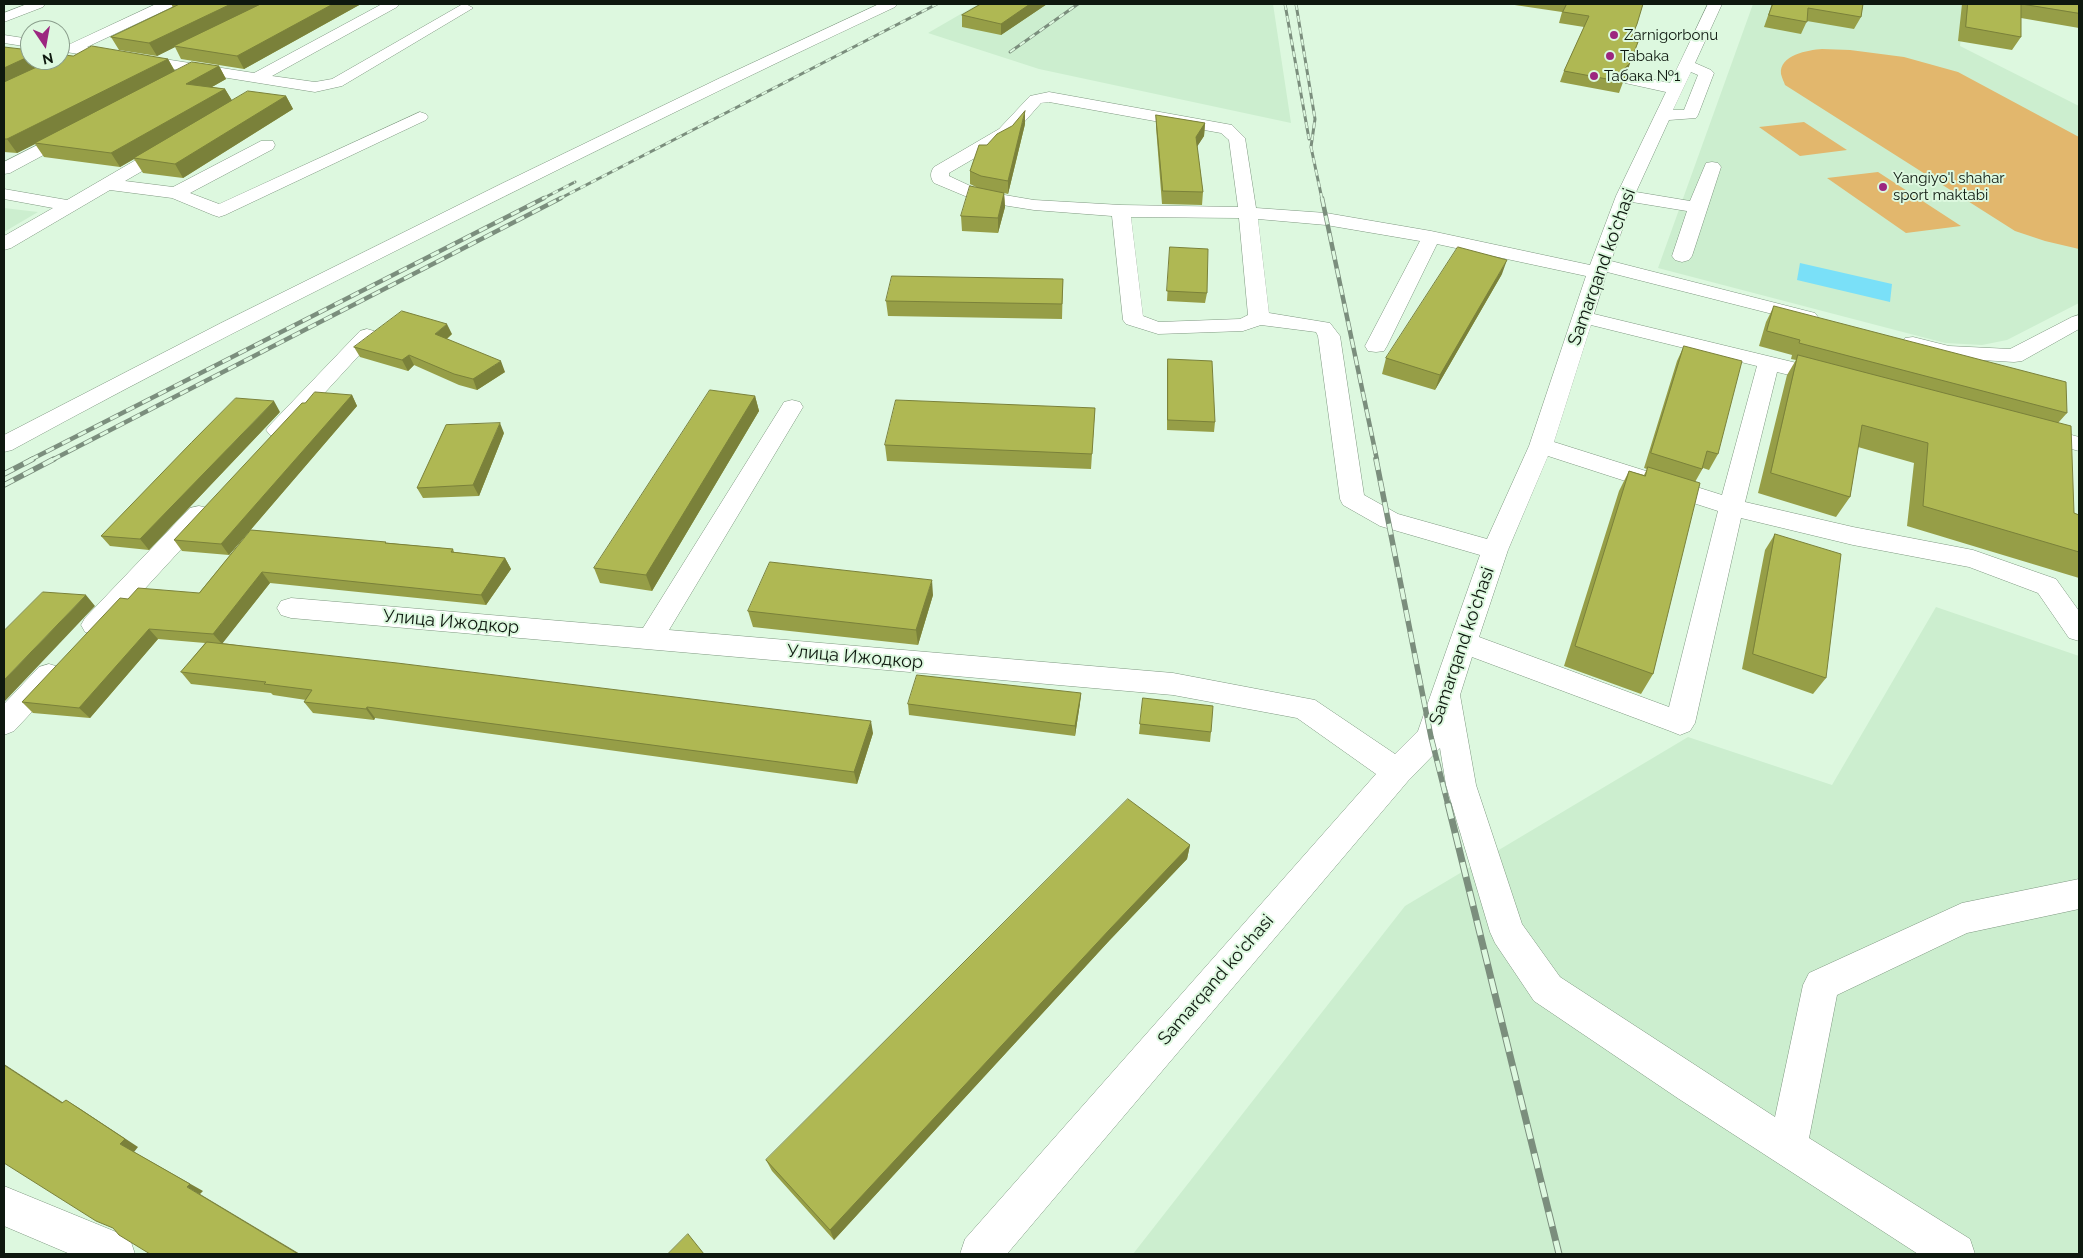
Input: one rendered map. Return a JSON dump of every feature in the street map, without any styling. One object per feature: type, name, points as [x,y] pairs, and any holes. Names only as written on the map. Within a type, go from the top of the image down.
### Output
[{"type":"street","points":[[4,18],[38,4]]},
{"type":"street","points":[[70,46],[167,4]]},
{"type":"street","points":[[260,83],[392,4]]},
{"type":"street","points":[[4,445],[84,401],[341,270],[794,48],[890,4]]},
{"type":"street","name":"Samarqand ko'chasi","points":[[980,1254],[1397,772],[1431,737],[1495,550],[1541,446],[1598,268],[1625,196],[1715,4]]},
{"type":"street","points":[[70,49],[196,69],[260,83],[315,87],[337,82],[466,8]]},
{"type":"street","points":[[4,39],[20,41]]},
{"type":"street","points":[[4,51],[20,45]]},
{"type":"street","points":[[158,63],[183,50]]},
{"type":"street","points":[[70,61],[89,52]]},
{"type":"street","points":[[170,82],[196,69]]},
{"type":"street","points":[[1630,80],[1681,77]]},
{"type":"street","points":[[1259,318],[1248,213],[1237,138],[1226,128],[1064,98],[1049,97],[1036,99],[1006,133],[940,171],[940,180],[977,196],[1034,205],[1121,211],[1248,213],[1326,219],[1598,268],[1823,320]]},
{"type":"street","points":[[108,184],[176,193],[219,212],[420,118]]},
{"type":"street","points":[[4,168],[91,123]]},
{"type":"street","points":[[4,244],[186,138]]},
{"type":"street","points":[[176,193],[267,145]]},
{"type":"street","points":[[1682,256],[1697,206],[1712,167]]},
{"type":"street","points":[[4,194],[71,206]]},
{"type":"street","points":[[1625,196],[1697,206]]},
{"type":"street","points":[[1121,211],[1133,320],[1158,328],[1243,325],[1259,318],[1323,327],[1329,336],[1352,499],[1388,520],[1495,550]]},
{"type":"street","points":[[1376,346],[1431,237]]},
{"type":"street","points":[[1583,317],[1845,382]]},
{"type":"street","points":[[1890,338],[1949,352],[2014,356],[2079,321]]},
{"type":"street","points":[[259,450],[366,335]]},
{"type":"street","points":[[1464,643],[1680,723],[1730,507],[1770,362]]},
{"type":"street","points":[[650,639],[792,407]]},
{"type":"street","points":[[2014,427],[2079,444]]},
{"type":"street","points":[[1541,446],[1730,507],[1854,536],[1973,559],[2047,586],[2079,631]]},
{"type":"street","points":[[4,723],[212,500]]},
{"type":"street","name":"Улица Ижодкор","points":[[291,608],[1173,684],[1304,708],[1397,772]]},
{"type":"street","points":[[1445,692],[1461,786],[1507,932],[1547,989],[1692,1086],[1955,1254]]},
{"type":"street","points":[[1788,1148],[1821,985],[1962,918],[2079,894]]},
{"type":"street","points":[[4,1206],[115,1254]]},
{"type":"shaded area","points":[[978,4],[1273,4],[1291,123],[1039,69],[928,33]]},
{"type":"shaded area","name":"Yangiyo'l shahar sport maktabi","points":[[1753,4],[1965,4],[1960,46],[2079,106],[2079,303],[2007,340],[1982,345],[1945,343],[1658,268]]},
{"type":"shaded area","points":[[1822,49],[1850,50],[1904,57],[1958,72],[2079,137],[2079,249],[2045,241],[2015,231],[1785,85],[1781,74],[1785,62],[1789,58],[1802,52]]},
{"type":"shaded area","points":[[1804,122],[1847,150],[1800,156],[1759,127]]},
{"type":"shaded area","points":[[1878,172],[1961,226],[1906,233],[1827,178]]},
{"type":"shaded area","points":[[4,208],[38,212],[4,232]]},
{"type":"shaded area","points":[[1936,607],[2079,656],[2079,1254],[1133,1254],[1405,906],[1688,737],[1832,785]]},
{"type":"water","points":[[1800,263],[1892,284],[1890,302],[1797,280]]},
{"type":"building","points":[[180,4],[231,4],[149,43],[111,37]]},
{"type":"building","points":[[261,4],[333,4],[237,56],[174,46]]},
{"type":"building","points":[[981,4],[1030,4],[1001,24],[962,15]]},
{"type":"building","points":[[1567,4],[1643,4],[1630,41],[1638,42],[1630,63],[1624,69],[1627,72],[1623,82],[1564,71],[1589,16],[1563,12]]},
{"type":"building","points":[[1773,4],[1863,4],[1861,17],[1808,8],[1807,22],[1769,15]]},
{"type":"building","points":[[1968,4],[2021,4],[2021,37],[1966,27]]},
{"type":"building","points":[[2022,4],[2079,4],[2079,13]]},
{"type":"building","points":[[92,46],[168,59],[4,139],[4,82],[30,70],[70,70],[70,56],[73,56]]},
{"type":"building","points":[[4,47],[20,49],[20,61],[4,68]]},
{"type":"building","points":[[192,62],[219,66],[186,84],[225,89],[111,153],[35,143]]},
{"type":"building","points":[[248,91],[286,96],[175,164],[134,158]]},
{"type":"building","points":[[1025,111],[1008,181],[981,176],[970,171],[979,145],[987,145],[997,134],[1012,126]]},
{"type":"building","points":[[1156,115],[1205,123],[1196,137],[1203,192],[1163,191]]},
{"type":"building","points":[[970,186],[1004,193],[998,218],[961,216]]},
{"type":"building","points":[[1170,247],[1208,249],[1207,293],[1167,291]]},
{"type":"building","points":[[1458,247],[1507,260],[1440,375],[1386,358]]},
{"type":"building","points":[[892,276],[1063,279],[1062,304],[886,301]]},
{"type":"building","points":[[1774,306],[2066,382],[2067,413],[1799,343],[1800,340],[1767,331]]},
{"type":"building","points":[[402,311],[447,324],[435,334],[501,361],[473,379],[454,374],[409,355],[402,360],[354,347]]},
{"type":"building","points":[[1684,346],[1742,361],[1718,454],[1707,451],[1702,469],[1651,453]]},
{"type":"building","points":[[1798,355],[2071,426],[2074,513],[2079,515],[2079,552],[1923,506],[1928,443],[1862,425],[1850,497],[1771,473]]},
{"type":"building","points":[[1168,359],[1212,361],[1215,422],[1168,420]]},
{"type":"building","points":[[710,390],[755,396],[646,575],[594,568]]},
{"type":"building","points":[[315,392],[352,395],[221,544],[174,540],[302,403],[305,403]]},
{"type":"building","points":[[236,398],[274,401],[140,539],[101,536],[191,443]]},
{"type":"building","points":[[896,400],[1095,408],[1092,454],[885,445]]},
{"type":"building","points":[[500,423],[473,485],[417,488],[446,425]]},
{"type":"building","points":[[1648,467],[1700,483],[1653,674],[1575,646],[1629,471],[1645,476]]},
{"type":"building","points":[[251,530],[453,549],[451,552],[505,558],[481,595],[262,572],[213,634],[149,629],[79,708],[22,702],[120,598],[128,599],[138,588],[199,593]]},
{"type":"building","points":[[1775,534],[1841,554],[1826,678],[1753,654]]},
{"type":"building","points":[[770,562],[932,580],[916,630],[748,611]]},
{"type":"building","points":[[43,592],[86,595],[4,680],[4,631]]},
{"type":"building","points":[[207,642],[397,663],[871,721],[854,772],[367,707],[366,709],[304,702],[312,690],[264,684],[266,682],[181,672]]},
{"type":"building","points":[[917,675],[1081,693],[1075,726],[908,704]]},
{"type":"building","points":[[1143,698],[1213,706],[1211,732],[1140,724]]},
{"type":"building","points":[[1128,799],[1190,845],[830,1230],[766,1160]]},
{"type":"building","points":[[4,1065],[62,1103],[66,1100],[125,1139],[120,1144],[190,1184],[187,1187],[298,1254],[150,1254],[119,1235],[113,1228],[96,1221],[4,1163]]},
{"type":"building","points":[[688,1234],[704,1254],[668,1254]]},
{"type":"railway","points":[[559,199],[937,4]]},
{"type":"railway","points":[[1010,52],[1078,4]]},
{"type":"railway","points":[[1285,4],[1309,139]]},
{"type":"railway","points":[[1296,4],[1315,119],[1311,147],[1322,199]]},
{"type":"railway","points":[[542,199],[575,182]]},
{"type":"railway","points":[[30,460],[544,198]]},
{"type":"railway","points":[[52,460],[561,198]]},
{"type":"railway","points":[[1322,198],[1377,460]]},
{"type":"railway","points":[[4,474],[33,459]]},
{"type":"railway","points":[[4,485],[54,459]]},
{"type":"railway","points":[[1376,459],[1431,737],[1448,805]]},
{"type":"railway","points":[[1448,804],[1559,1254]]},
{"type":"place","name":"Zarnigorbonu","points":[[1614,35]]},
{"type":"place","name":"Tabaka","points":[[1610,56]]},
{"type":"place","name":"Табака №1","points":[[1594,76]]},
{"type":"place","name":"Yangiyo'l shahar sport maktabi","points":[[1883,187]]}]
